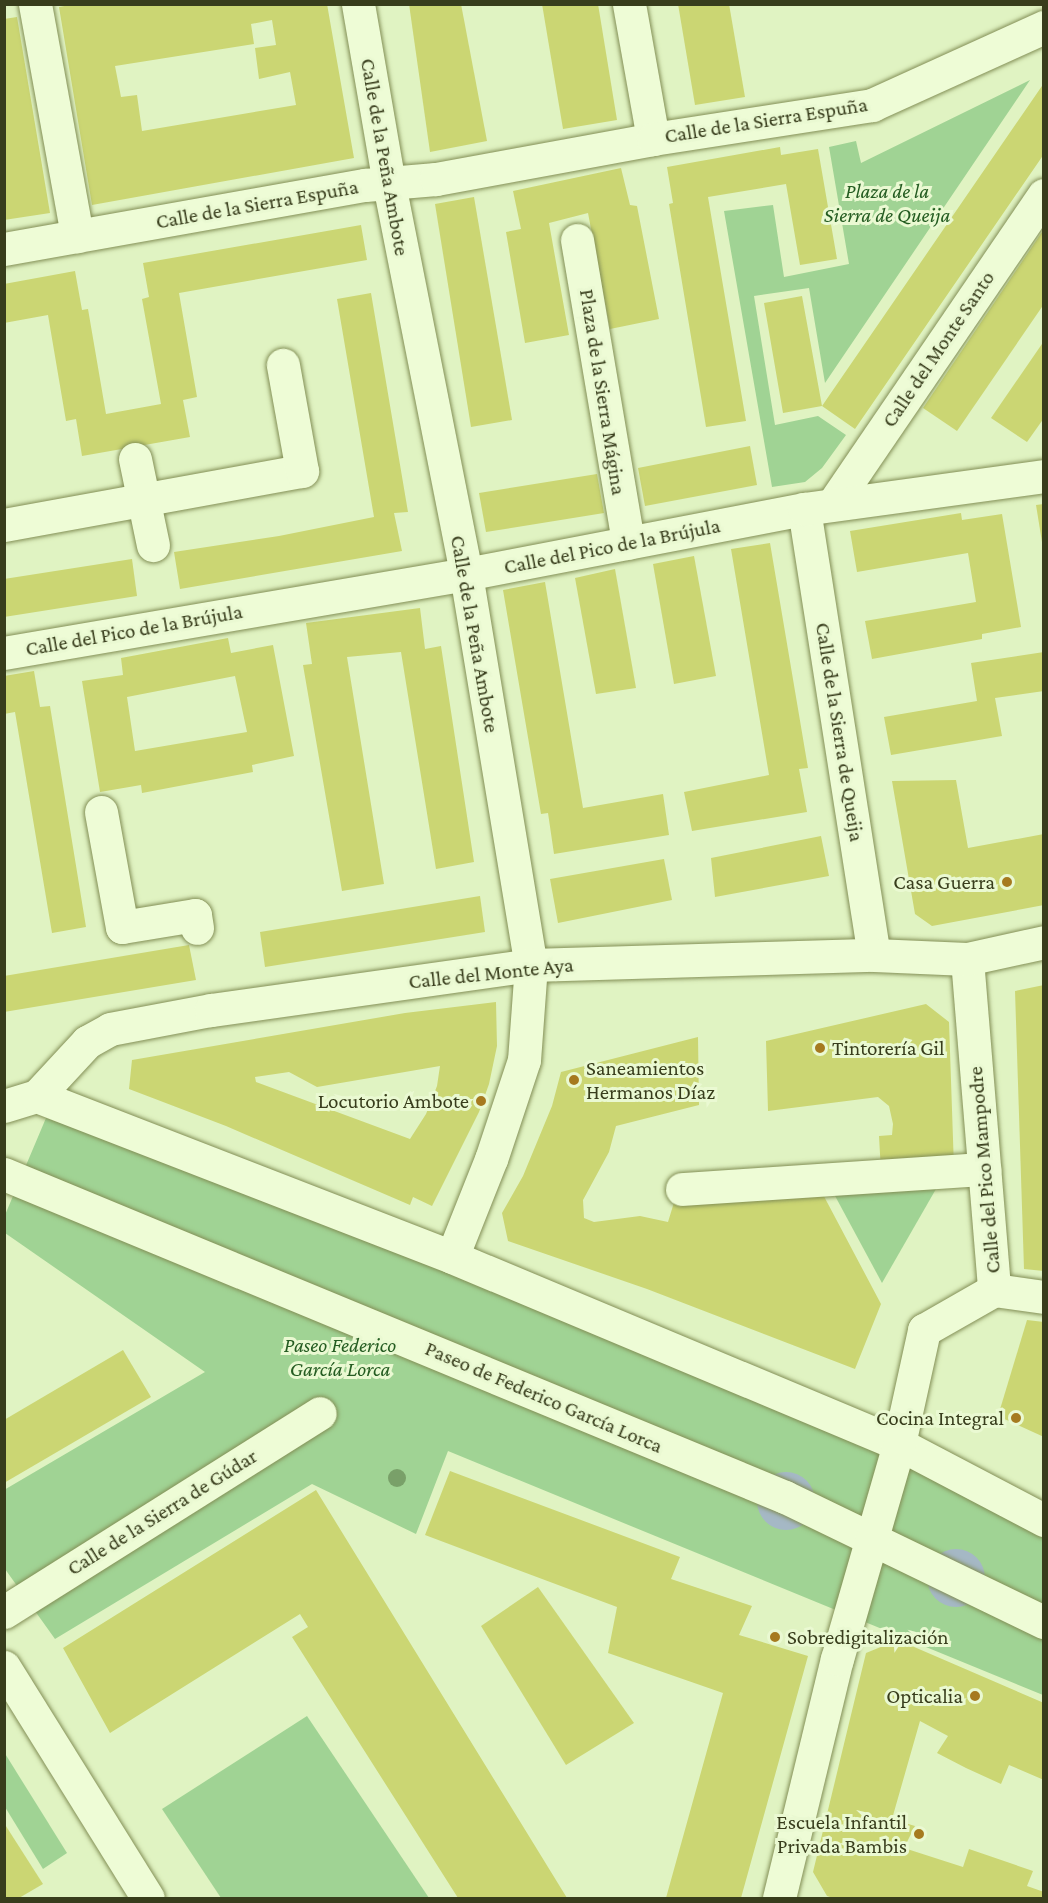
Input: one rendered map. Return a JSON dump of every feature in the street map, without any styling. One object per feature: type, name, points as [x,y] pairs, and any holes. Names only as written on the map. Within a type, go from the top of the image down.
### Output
[{"type":"street","points":[[35,4],[77,236]]},
{"type":"street","name":"Calle de la Peña Ambote","points":[[358,4],[389,184],[466,574],[531,964],[524,1059],[491,1159],[452,1257]]},
{"type":"street","name":"Calle de la Sierra Espuña","points":[[629,4],[653,139]]},
{"type":"street","name":"Calle de la Sierra Espuña","points":[[4,249],[365,185],[436,179],[653,139],[872,105],[1044,27]]},
{"type":"street","name":"Calle del Monte Santo","points":[[819,507],[1044,195]]},
{"type":"street","name":"Plaza de la Sierra Mágina","points":[[577,240],[628,543]]},
{"type":"street","points":[[4,525],[302,471],[283,366]]},
{"type":"street","points":[[135,459],[153,545]]},
{"type":"street","name":"Calle del Pico de la Brújula","points":[[4,653],[466,574],[819,507],[1044,476]]},
{"type":"street","name":"Calle de la Sierra de Queija","points":[[819,507],[874,955]]},
{"type":"street","points":[[102,812],[122,927],[195,915],[197,928]]},
{"type":"street","name":"Calle del Monte Aya","points":[[37,1096],[87,1042],[110,1029],[211,1010],[531,964],[874,955],[967,958],[1044,942]]},
{"type":"street","name":"Calle del Pico Mampodre","points":[[780,1899],[837,1659],[899,1444],[924,1330],[994,1290],[967,958]]},
{"type":"street","points":[[4,1106],[37,1096],[452,1257],[899,1444],[1044,1520]]},
{"type":"street","points":[[682,1189],[984,1169]]},
{"type":"street","name":"Paseo de Federico García Lorca","points":[[4,1174],[774,1493],[871,1537],[1044,1622]]},
{"type":"street","points":[[994,1290],[1044,1297]]},
{"type":"street","name":"Calle de la Sierra de Gúdar","points":[[4,1612],[320,1413]]},
{"type":"street","points":[[4,1667],[148,1899]]},
{"type":"green space","name":"Plaza de la Sierra de Queija","points":[[1030,80],[825,383],[809,288],[754,296],[775,425],[818,416],[846,435],[822,468],[805,482],[772,487],[724,211],[773,205],[784,277],[849,264],[829,147],[856,141],[861,163]]},
{"type":"green space","name":"Paseo Federico García Lorca","points":[[46,1118],[452,1257],[1043,1520],[1043,1695],[448,1451],[416,1534],[312,1484],[55,1639],[5,1569],[4,1490],[205,1372],[5,1233],[5,1215]]},
{"type":"green space","points":[[936,1189],[882,1283],[834,1194]]},
{"type":"green space","points":[[307,1716],[429,1898],[221,1898],[162,1809]]},
{"type":"green space","points":[[4,1752],[67,1853],[43,1869],[5,1807]]},
{"type":"water","points":[[780,1472],[792,1472],[807,1480],[815,1495],[815,1507],[807,1522],[792,1530],[780,1530],[765,1522],[757,1507],[757,1495],[765,1480]]},
{"type":"water","points":[[956,1549],[972,1554],[980,1562],[985,1578],[980,1594],[972,1602],[956,1607],[940,1602],[932,1594],[927,1578],[932,1562],[940,1554]]},
{"type":"building","points":[[75,4],[327,4],[354,158],[92,205],[59,7]],"holes":[[[272,20],[276,45],[255,48],[259,79],[290,72],[296,105],[142,131],[137,95],[121,97],[115,66],[254,44],[251,24]]]},
{"type":"building","points":[[409,4],[461,4],[487,141],[430,152]]},
{"type":"building","points":[[542,4],[598,4],[617,120],[563,129]]},
{"type":"building","points":[[678,4],[729,4],[745,97],[695,105]]},
{"type":"building","points":[[17,17],[50,213],[4,220],[4,19]]},
{"type":"building","points":[[1044,83],[1044,154],[855,429],[822,406]]},
{"type":"building","points":[[780,147],[781,155],[818,149],[837,259],[800,265],[786,184],[708,197],[746,421],[706,427],[669,204],[673,203],[667,167]]},
{"type":"building","points":[[621,168],[630,205],[637,206],[659,319],[610,329],[588,213],[549,223],[569,335],[525,343],[506,232],[521,229],[513,191]]},
{"type":"building","points":[[474,197],[512,420],[471,427],[435,204]]},
{"type":"building","points":[[361,225],[367,260],[179,293],[197,397],[183,400],[190,437],[82,456],[76,419],[66,421],[48,315],[4,323],[4,284],[75,271],[82,310],[88,309],[106,414],[161,404],[142,299],[149,297],[143,263]]},
{"type":"building","points":[[1044,229],[1044,304],[957,431],[923,408]]},
{"type":"building","points":[[371,293],[408,512],[394,513],[402,551],[180,589],[174,552],[279,536],[374,517],[337,299]]},
{"type":"building","points":[[802,296],[822,406],[783,413],[764,303]]},
{"type":"building","points":[[1044,341],[1044,418],[1027,442],[991,418]]},
{"type":"building","points":[[750,446],[757,485],[645,506],[638,468]]},
{"type":"building","points":[[597,474],[604,513],[486,532],[479,493]]},
{"type":"building","points":[[1044,504],[1044,542],[1042,542],[1036,505]]},
{"type":"building","points":[[961,513],[962,520],[1002,514],[1021,627],[982,634],[982,639],[872,659],[865,621],[976,602],[968,553],[857,572],[850,531]]},
{"type":"building","points":[[770,543],[808,768],[799,769],[807,812],[692,831],[684,792],[769,775],[731,549]]},
{"type":"building","points":[[694,556],[716,676],[674,684],[653,564]]},
{"type":"building","points":[[132,559],[137,596],[4,617],[4,579]]},
{"type":"building","points":[[615,569],[636,688],[596,694],[575,578]]},
{"type":"building","points":[[545,582],[583,808],[663,794],[669,835],[554,854],[548,813],[541,814],[503,590]]},
{"type":"building","points":[[420,608],[425,649],[441,646],[474,862],[436,869],[401,652],[347,657],[384,884],[342,891],[303,665],[312,664],[306,623]]},
{"type":"building","points":[[228,638],[231,653],[273,645],[294,756],[252,765],[253,772],[142,793],[141,785],[100,792],[82,681],[123,675],[121,658]],"holes":[[[235,676],[247,732],[135,751],[127,697]]]},
{"type":"building","points":[[1044,652],[1044,691],[995,698],[1002,736],[891,755],[884,717],[977,701],[971,663]]},
{"type":"building","points":[[34,671],[40,707],[50,706],[86,927],[52,933],[15,712],[4,714],[4,676]]},
{"type":"building","points":[[956,780],[968,848],[1044,834],[1044,905],[932,926],[915,914],[892,781]]},
{"type":"building","points":[[821,836],[829,876],[715,897],[711,858]]},
{"type":"building","points":[[664,859],[672,900],[558,923],[550,879]]},
{"type":"building","points":[[480,896],[485,932],[265,967],[260,932]]},
{"type":"building","points":[[189,945],[196,980],[4,1012],[4,976]]},
{"type":"building","points":[[1044,985],[1044,1271],[1024,1269],[1015,991]]},
{"type":"building","points":[[496,1002],[497,1046],[489,1084],[479,1112],[432,1206],[413,1197],[410,1205],[226,1126],[129,1089],[132,1060],[405,1013]],"holes":[[[440,1066],[437,1086],[426,1114],[410,1139],[256,1082],[255,1077],[289,1072],[317,1087]]]},
{"type":"building","points":[[926,1004],[949,1022],[954,1168],[881,1172],[879,1136],[892,1135],[893,1124],[889,1106],[878,1097],[768,1111],[766,1041]]},
{"type":"building","points":[[698,1037],[699,1105],[616,1126],[609,1152],[583,1200],[584,1218],[594,1222],[640,1216],[668,1222],[676,1196],[818,1185],[881,1304],[855,1369],[647,1289],[508,1241],[502,1213],[523,1176],[552,1106],[561,1072]]},
{"type":"building","points":[[1027,1320],[1044,1322],[1044,1437],[998,1416]]},
{"type":"building","points":[[123,1350],[151,1397],[4,1483],[4,1420]]},
{"type":"building","points":[[450,1471],[680,1557],[671,1579],[752,1606],[739,1635],[808,1656],[741,1898],[666,1898],[723,1693],[608,1653],[617,1607],[425,1535]]},
{"type":"building","points":[[316,1490],[567,1898],[458,1898],[292,1637],[308,1627],[300,1614],[110,1733],[63,1648]]},
{"type":"building","points":[[538,1587],[634,1723],[566,1765],[481,1626]]},
{"type":"building","points":[[898,1640],[1044,1703],[1044,1780],[1009,1765],[1001,1784],[966,1768],[937,1753],[948,1736],[920,1721],[892,1819],[915,1826],[904,1848],[963,1867],[969,1849],[1033,1871],[1027,1886],[1044,1892],[1044,1898],[833,1898],[827,1896],[813,1872],[866,1653]]},
{"type":"building","points":[[4,1823],[43,1884],[19,1898],[4,1898]]},
{"type":"place","name":"Casa Guerra","points":[[1007,882]]},
{"type":"place","name":"Tintorería Gil","points":[[820,1048]]},
{"type":"place","name":"Saneamientos Hermanos Díaz","points":[[574,1080]]},
{"type":"place","name":"Locutorio Ambote","points":[[481,1101]]},
{"type":"place","name":"Cocina Integral","points":[[1016,1418]]},
{"type":"place","name":"Sobredigitalización","points":[[775,1637]]},
{"type":"place","name":"Opticalia","points":[[975,1696]]},
{"type":"place","name":"Escuela Infantil Privada Bambis","points":[[919,1834]]}]
